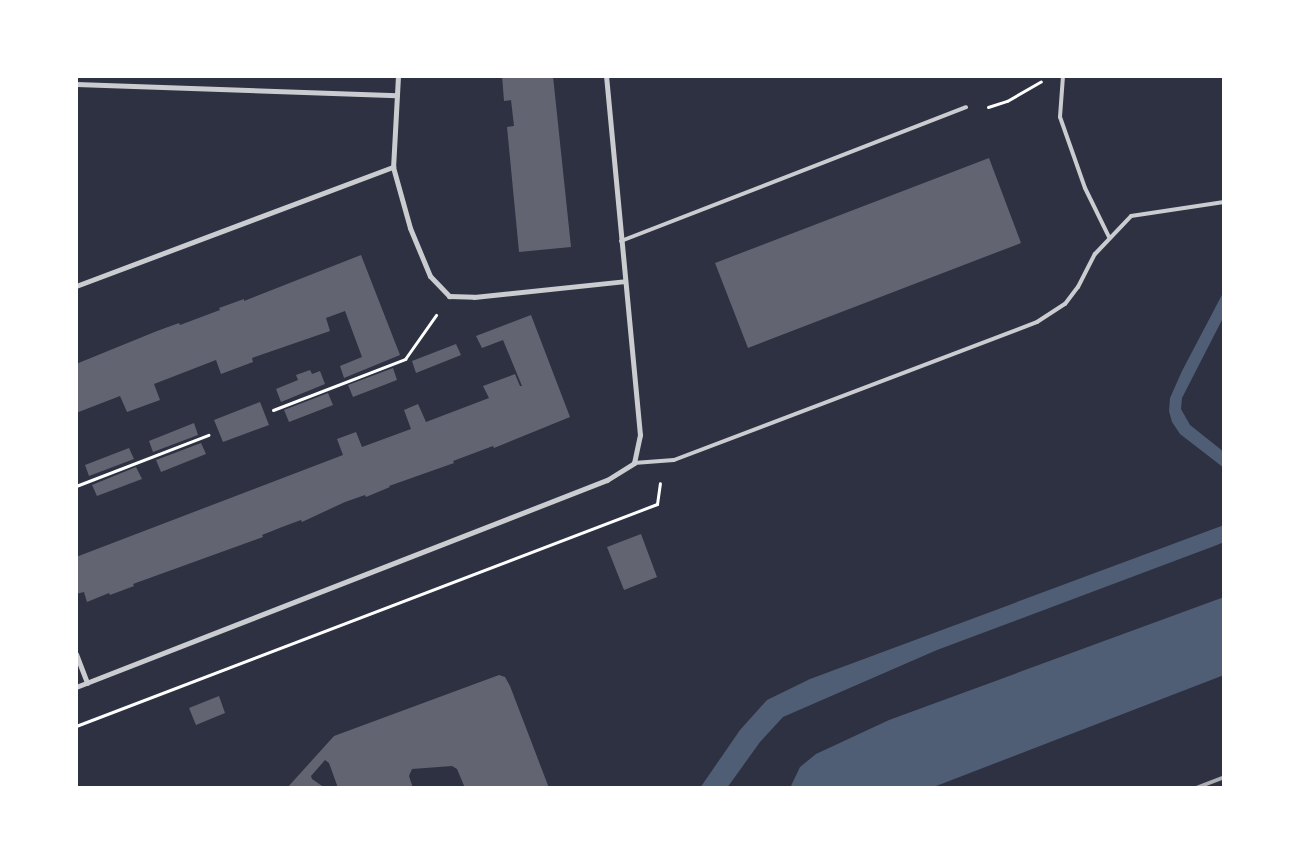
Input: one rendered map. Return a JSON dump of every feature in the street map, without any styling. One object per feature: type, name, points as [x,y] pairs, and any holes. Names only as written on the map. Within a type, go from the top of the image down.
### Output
[{"type":"street","points":[[398,76],[393,166],[410,228],[430,276],[449,296],[474,297],[625,281]]},
{"type":"street","points":[[76,687],[607,480],[634,464],[640,435],[606,76]]},
{"type":"street","points":[[76,84],[397,95]]},
{"type":"street","points":[[76,286],[393,166]]},
{"type":"street","points":[[76,654],[87,683]]},
{"type":"lane","points":[[1063,76],[1060,117],[1085,188],[1109,237]]},
{"type":"lane","points":[[621,241],[966,107]]},
{"type":"lane","points":[[634,464],[674,460],[1037,322],[1065,304],[1078,287],[1095,254],[1109,237],[1131,216],[1224,202]]},
{"type":"path","points":[[966,107],[977,111],[1007,100],[1042,81]]},
{"type":"path","points":[[273,410],[405,359],[449,296]]},
{"type":"path","points":[[76,486],[208,435]]},
{"type":"path","points":[[76,726],[657,504],[662,461]]},
{"type":"water","points":[[1224,291],[1224,316],[1182,398],[1181,409],[1190,425],[1224,452],[1224,468],[1180,434],[1172,422],[1169,411],[1170,398],[1182,371]]},
{"type":"water","points":[[1224,525],[1224,542],[937,650],[783,717],[760,742],[727,788],[700,788],[740,730],[767,700],[810,679]]},
{"type":"water","points":[[1224,597],[1224,675],[931,788],[790,788],[800,767],[816,754],[889,720]]},
{"type":"building","points":[[502,76],[553,76],[571,247],[519,252],[507,127],[514,126],[511,100],[504,101]]},
{"type":"building","points":[[989,158],[1021,243],[748,348],[715,263]]},
{"type":"building","points":[[361,255],[400,355],[344,378],[340,366],[362,357],[345,311],[326,318],[330,331],[252,358],[253,362],[221,374],[216,360],[154,384],[160,400],[127,412],[120,396],[76,413],[76,364],[157,331],[179,323],[180,325],[220,310],[219,308],[244,299],[244,301]]},
{"type":"building","points":[[531,315],[570,417],[494,448],[493,446],[453,461],[454,463],[389,486],[366,497],[365,495],[345,502],[302,522],[301,520],[262,535],[263,537],[133,584],[134,586],[110,595],[109,593],[87,602],[84,592],[76,594],[76,557],[343,455],[337,439],[356,432],[362,447],[411,429],[404,410],[418,404],[426,422],[489,398],[483,386],[515,374],[520,386],[522,386],[503,340],[482,348],[476,336]]},
{"type":"building","points":[[456,344],[461,355],[416,373],[412,361]]},
{"type":"building","points":[[393,368],[397,380],[353,397],[348,385]]},
{"type":"building","points":[[310,370],[312,374],[320,371],[325,384],[281,402],[276,389],[298,380],[296,375]]},
{"type":"building","points":[[328,393],[333,405],[289,422],[284,410]]},
{"type":"building","points":[[260,402],[269,425],[223,442],[214,420]]},
{"type":"building","points":[[194,423],[198,435],[153,452],[149,441]]},
{"type":"building","points":[[201,443],[206,454],[161,472],[156,460]]},
{"type":"building","points":[[129,448],[134,459],[89,476],[85,465]]},
{"type":"building","points":[[136,467],[142,479],[97,496],[92,485]]},
{"type":"building","points":[[641,534],[657,577],[624,590],[607,547]]},
{"type":"building","points":[[499,675],[505,677],[510,686],[549,788],[465,788],[457,769],[452,766],[412,769],[409,776],[413,788],[338,788],[329,763],[325,760],[311,776],[312,779],[325,788],[301,786],[287,788],[334,736]]},
{"type":"building","points":[[219,696],[225,713],[196,725],[189,708]]},
{"type":"railway","points":[[1196,788],[1224,777]]}]
